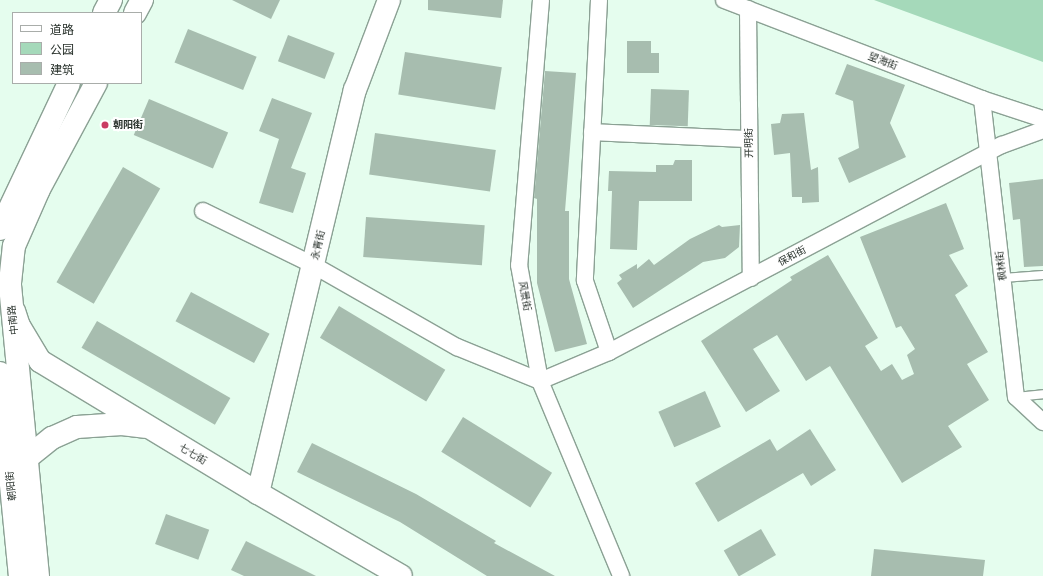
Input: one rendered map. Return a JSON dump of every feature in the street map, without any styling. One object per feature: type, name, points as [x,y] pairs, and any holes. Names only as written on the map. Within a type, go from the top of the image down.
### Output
[{"type":"main road","points":[[105,12],[111,0]]},
{"type":"main road","points":[[136,12],[142,0]]},
{"type":"main road","name":"永青街","points":[[258,493],[355,90],[389,0]]},
{"type":"main road","points":[[0,229],[69,84]]},
{"type":"main road","name":"中南路","points":[[38,576],[10,283],[14,246],[22,226],[95,84]]},
{"type":"main road","name":"七七街","points":[[12,306],[19,326],[40,361],[258,493],[401,576]]},
{"type":"main road","name":"朝阳街","points":[[0,373],[20,576]]},
{"type":"main road","points":[[11,481],[27,458],[52,438],[77,427],[122,424],[150,428]]},
{"type":"street","name":"风景街","points":[[541,0],[519,266],[540,381],[621,576]]},
{"type":"street","points":[[599,0],[584,281],[609,352]]},
{"type":"street","name":"望海街","points":[[724,0],[982,99],[1043,119]]},
{"type":"street","name":"开明街","points":[[748,9],[751,278]]},
{"type":"street","name":"枫林街","points":[[982,99],[1016,397]]},
{"type":"street","name":"保和街","points":[[540,381],[609,352],[988,152],[1043,130]]},
{"type":"street","points":[[592,132],[749,139]]},
{"type":"street","points":[[203,211],[313,265],[457,347],[540,381]]},
{"type":"street","points":[[1016,397],[1043,422]]},
{"type":"lane","points":[[1002,278],[1043,275]]},
{"type":"lane","points":[[1016,397],[1043,394]]},
{"type":"green space","points":[[874,0],[1043,0],[1043,62]]},
{"type":"building","points":[[232,0],[280,0],[271,19]]},
{"type":"building","points":[[428,0],[503,0],[501,18],[428,10]]},
{"type":"building","points":[[188,29],[257,57],[243,90],[175,62]]},
{"type":"building","points":[[288,35],[335,53],[325,79],[278,61]]},
{"type":"building","points":[[627,41],[651,41],[651,53],[659,53],[659,73],[627,73]]},
{"type":"building","points":[[405,52],[502,67],[495,110],[398,94]]},
{"type":"building","points":[[847,64],[905,85],[890,123],[906,157],[849,183],[838,158],[859,148],[853,101],[835,94]]},
{"type":"building","points":[[545,71],[576,73],[565,211],[569,211],[569,279],[587,344],[555,352],[537,283],[537,199],[534,198]]},
{"type":"building","points":[[651,89],[689,90],[688,126],[650,125]]},
{"type":"building","points":[[272,98],[312,113],[291,168],[306,173],[293,213],[259,203],[279,139],[259,131]]},
{"type":"building","points":[[149,99],[228,133],[213,169],[134,135]]},
{"type":"building","points":[[804,113],[811,170],[818,167],[819,202],[802,203],[802,197],[792,197],[790,153],[774,155],[771,124],[780,123],[782,114]]},
{"type":"building","points":[[375,133],[496,150],[490,192],[369,175]]},
{"type":"building","points":[[675,160],[692,160],[692,201],[639,201],[637,250],[610,249],[612,191],[608,191],[609,171],[656,172],[656,165],[673,165]]},
{"type":"building","points":[[123,167],[160,188],[94,304],[57,282]]},
{"type":"building","points":[[1043,179],[1043,266],[1024,267],[1020,219],[1013,220],[1009,183]]},
{"type":"building","points":[[946,203],[964,249],[949,255],[968,286],[955,295],[988,352],[967,364],[989,400],[948,426],[962,447],[902,483],[830,366],[806,381],[777,335],[753,349],[780,391],[746,412],[701,341],[792,280],[790,277],[828,255],[878,338],[865,346],[881,371],[892,364],[902,380],[914,374],[907,355],[915,349],[901,326],[896,328],[860,237]]},
{"type":"building","points":[[366,217],[485,225],[482,265],[363,257]]},
{"type":"building","points":[[719,225],[722,227],[740,225],[739,247],[725,258],[703,262],[633,308],[617,283],[622,279],[619,275],[637,264],[637,269],[649,259],[654,265],[690,239]]},
{"type":"building","points":[[191,292],[270,334],[254,363],[176,321]]},
{"type":"building","points":[[339,306],[445,370],[426,402],[320,338]]},
{"type":"building","points":[[97,321],[230,398],[215,425],[82,348]]},
{"type":"building","points":[[705,391],[721,427],[674,447],[658,412]]},
{"type":"building","points":[[463,417],[552,473],[530,507],[441,452]]},
{"type":"building","points":[[810,429],[836,470],[811,486],[803,473],[718,522],[695,483],[770,439],[777,451]]},
{"type":"building","points":[[312,443],[416,494],[496,541],[494,543],[555,576],[487,576],[400,522],[297,472]]},
{"type":"building","points":[[166,514],[209,530],[198,560],[155,544]]},
{"type":"building","points":[[761,529],[776,555],[738,576],[724,550]]},
{"type":"building","points":[[246,541],[316,576],[244,576],[231,570]]},
{"type":"building","points":[[874,549],[985,560],[983,576],[871,576]]},
{"type":"place","name":"朝阳街","points":[[105,125]]}]
